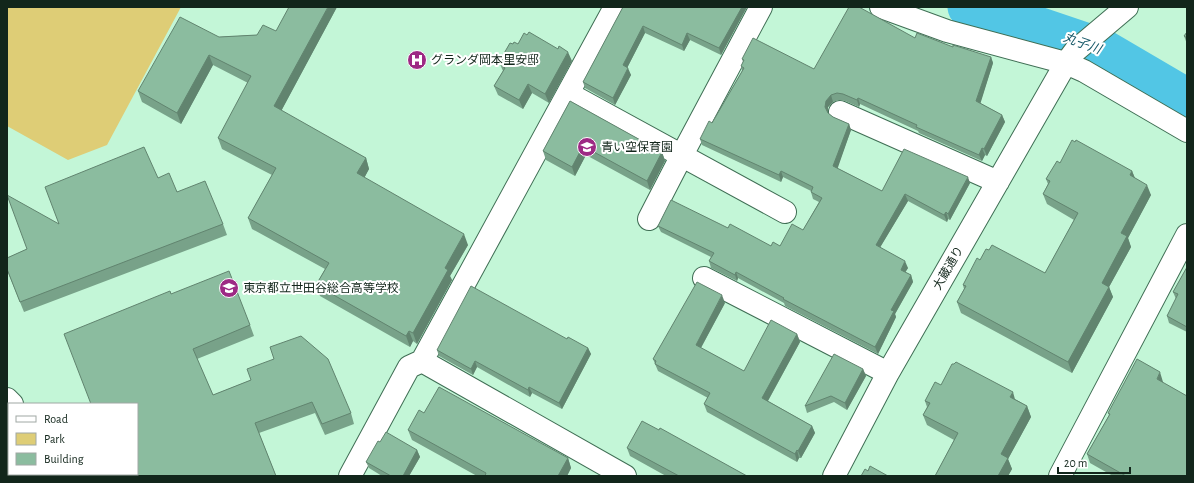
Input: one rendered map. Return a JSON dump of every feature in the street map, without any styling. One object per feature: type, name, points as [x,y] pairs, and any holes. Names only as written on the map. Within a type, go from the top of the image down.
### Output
[{"type":"street","points":[[350,476],[409,367],[422,361],[569,94],[615,7]]},
{"type":"street","points":[[649,219],[762,7]]},
{"type":"street","points":[[881,7],[947,31],[1077,50],[1084,70],[1187,131]]},
{"type":"street","name":"大蔵通り","points":[[834,476],[888,374],[998,182],[1077,50],[1127,7]]},
{"type":"street","points":[[569,94],[785,212]]},
{"type":"street","points":[[840,112],[998,182]]},
{"type":"street","points":[[1060,476],[1187,235]]},
{"type":"street","points":[[704,278],[888,374]]},
{"type":"street","points":[[422,361],[625,476]]},
{"type":"green space","points":[[7,7],[181,7],[107,145],[68,160],[7,126]]},
{"type":"green space","points":[[7,429],[8,475],[53,476],[7,476]]},
{"type":"building","points":[[289,7],[328,7],[274,106],[366,158],[357,173],[464,234],[445,268],[448,270],[413,333],[409,331],[406,336],[316,285],[329,263],[248,218],[276,168],[218,138],[251,76],[209,55],[177,113],[138,91],[180,17],[219,37],[257,35],[263,25],[276,31]]},
{"type":"building","points":[[623,7],[742,7],[719,48],[687,33],[682,45],[643,26],[623,65],[628,68],[613,98],[583,82]]},
{"type":"building","points":[[849,7],[859,7],[915,38],[917,33],[953,47],[953,45],[991,57],[976,101],[1002,115],[984,149],[982,148],[979,155],[916,127],[917,125],[858,98],[857,100],[837,93],[831,95],[826,101],[825,107],[828,113],[833,117],[849,124],[833,166],[882,191],[904,149],[968,177],[948,214],[946,212],[944,215],[905,194],[876,245],[905,261],[901,270],[911,275],[891,310],[894,311],[875,347],[783,299],[784,298],[736,272],[735,275],[709,261],[714,253],[658,226],[671,200],[728,228],[730,224],[771,246],[773,242],[780,246],[792,224],[803,230],[822,198],[811,192],[813,187],[781,171],[779,175],[700,139],[709,121],[712,123],[744,68],[741,66],[744,60],[742,59],[753,38],[814,69]]},
{"type":"building","points":[[529,32],[558,49],[559,46],[568,52],[545,94],[528,84],[519,100],[494,86],[505,68],[502,66],[503,64],[499,62],[510,43],[513,44],[514,42],[518,44],[524,33],[527,35]]},
{"type":"building","points":[[570,101],[662,152],[647,181],[583,146],[572,167],[543,151]]},
{"type":"building","points":[[1072,140],[1075,142],[1076,140],[1132,171],[1130,175],[1147,185],[1121,233],[1127,236],[1102,283],[1109,287],[1068,362],[957,302],[966,286],[963,285],[977,258],[980,260],[986,249],[989,250],[992,245],[1045,273],[1078,213],[1043,194],[1050,181],[1046,179],[1057,161],[1060,163]]},
{"type":"building","points":[[144,147],[158,178],[169,173],[177,192],[205,181],[223,224],[20,302],[7,269],[7,258],[27,249],[7,195],[59,224],[45,187]]},
{"type":"building","points":[[1187,267],[1187,327],[1167,316],[1178,294],[1173,292]]},
{"type":"building","points":[[229,271],[250,325],[193,349],[213,395],[251,380],[247,369],[274,359],[270,347],[301,336],[328,359],[351,413],[322,424],[312,402],[255,423],[276,476],[132,476],[138,475],[138,403],[91,403],[64,334],[170,291],[171,294]]},
{"type":"building","points":[[697,282],[722,295],[696,345],[744,371],[771,320],[797,334],[762,398],[812,426],[795,454],[704,404],[710,393],[655,364],[656,361],[653,359]]},
{"type":"building","points":[[471,286],[567,339],[568,337],[588,348],[559,403],[529,387],[528,390],[475,361],[471,369],[437,350]]},
{"type":"building","points":[[834,354],[863,369],[845,403],[831,396],[805,406]]},
{"type":"building","points":[[1137,359],[1160,372],[1157,379],[1187,396],[1187,476],[1126,476],[1087,454],[1110,414],[1108,413]]},
{"type":"building","points":[[956,362],[1013,392],[1010,397],[1027,406],[1001,454],[1008,458],[998,476],[935,476],[958,433],[923,415],[930,403],[925,401],[935,382],[941,385],[952,364]]},
{"type":"building","points":[[439,387],[568,458],[558,476],[485,476],[486,473],[408,430],[419,410],[424,413]]},
{"type":"building","points":[[642,421],[659,430],[660,428],[747,476],[679,476],[627,448]]},
{"type":"building","points":[[386,432],[417,450],[403,476],[391,476],[366,462],[378,441],[380,442]]},
{"type":"building","points":[[870,466],[888,476],[861,476],[865,469],[868,471]]},
{"type":"waterway","name":"丸子川","points":[[969,7],[1023,23],[1100,49],[1187,100]]},
{"type":"place","name":"グランダ岡本里安邸","points":[[417,60]]},
{"type":"place","name":"青い空保育園","points":[[587,147]]},
{"type":"place","name":"東京都立世田谷総合高等学校","points":[[229,288]]}]
